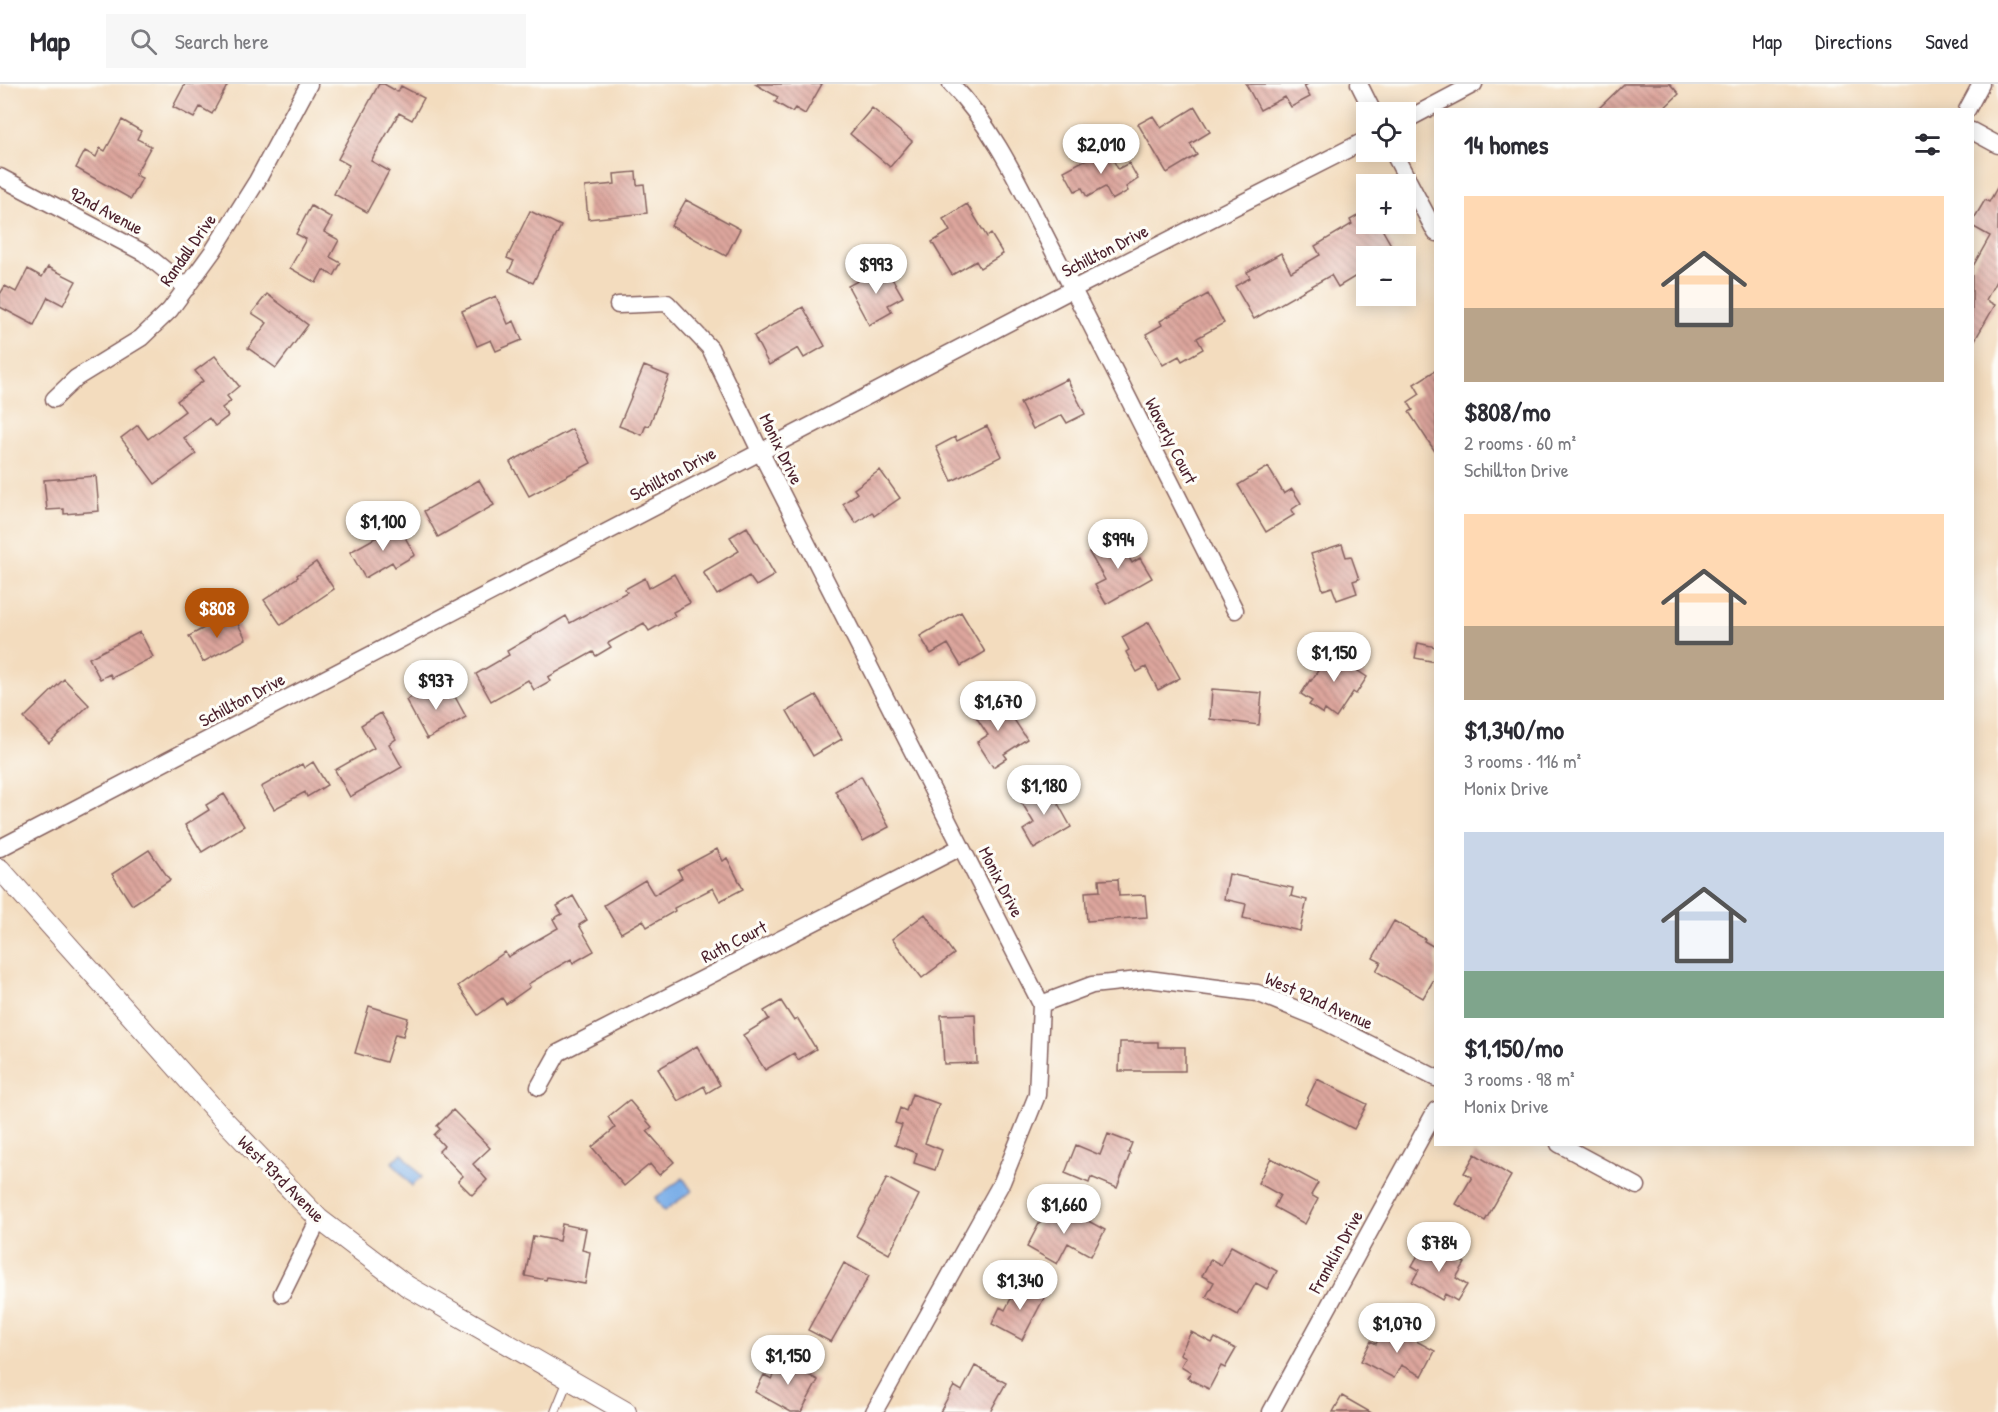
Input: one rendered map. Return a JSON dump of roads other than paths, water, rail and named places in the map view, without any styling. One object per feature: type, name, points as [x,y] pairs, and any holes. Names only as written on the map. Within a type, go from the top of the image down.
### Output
[{"type":"street","name":"Randall Drive","points":[[54,399],[76,378],[141,338],[170,310],[213,251],[257,181],[309,84]]},
{"type":"street","name":"Waverly Court","points":[[951,84],[975,110],[996,141],[1235,610]]},
{"type":"street","points":[[1359,84],[1368,102]]},
{"type":"street","points":[[1416,115],[1474,84]]},
{"type":"street","points":[[1968,108],[1981,84]]},
{"type":"street","points":[[1974,132],[1998,145]]},
{"type":"street","name":"Schillton Drive","points":[[0,848],[760,451],[1356,145]]},
{"type":"street","points":[[1399,162],[1434,229]]},
{"type":"street","name":"92nd Avenue","points":[[0,177],[144,253],[187,288]]},
{"type":"street","name":"Monix Drive","points":[[618,305],[667,303],[710,348],[1041,1004],[1037,1095],[1002,1182],[874,1412]]},
{"type":"street","name":"Ruth Court","points":[[540,1087],[558,1053],[962,847]]},
{"type":"street","name":"West 93rd Avenue","points":[[0,869],[222,1118],[319,1219],[407,1286],[626,1412]]},
{"type":"street","name":"West 92nd Avenue","points":[[1041,1004],[1092,984],[1148,979],[1257,993],[1316,1017],[1434,1077]]},
{"type":"street","name":"Franklin Drive","points":[[1271,1412],[1434,1114]]},
{"type":"street","points":[[1563,1146],[1637,1186]]},
{"type":"street","points":[[282,1294],[319,1219]]},
{"type":"lane","points":[[555,1412],[568,1380]]},
{"type":"water","points":[[402,1153],[422,1177],[412,1186],[392,1162]]},
{"type":"water","points":[[683,1178],[692,1191],[664,1211],[655,1198]]}]
